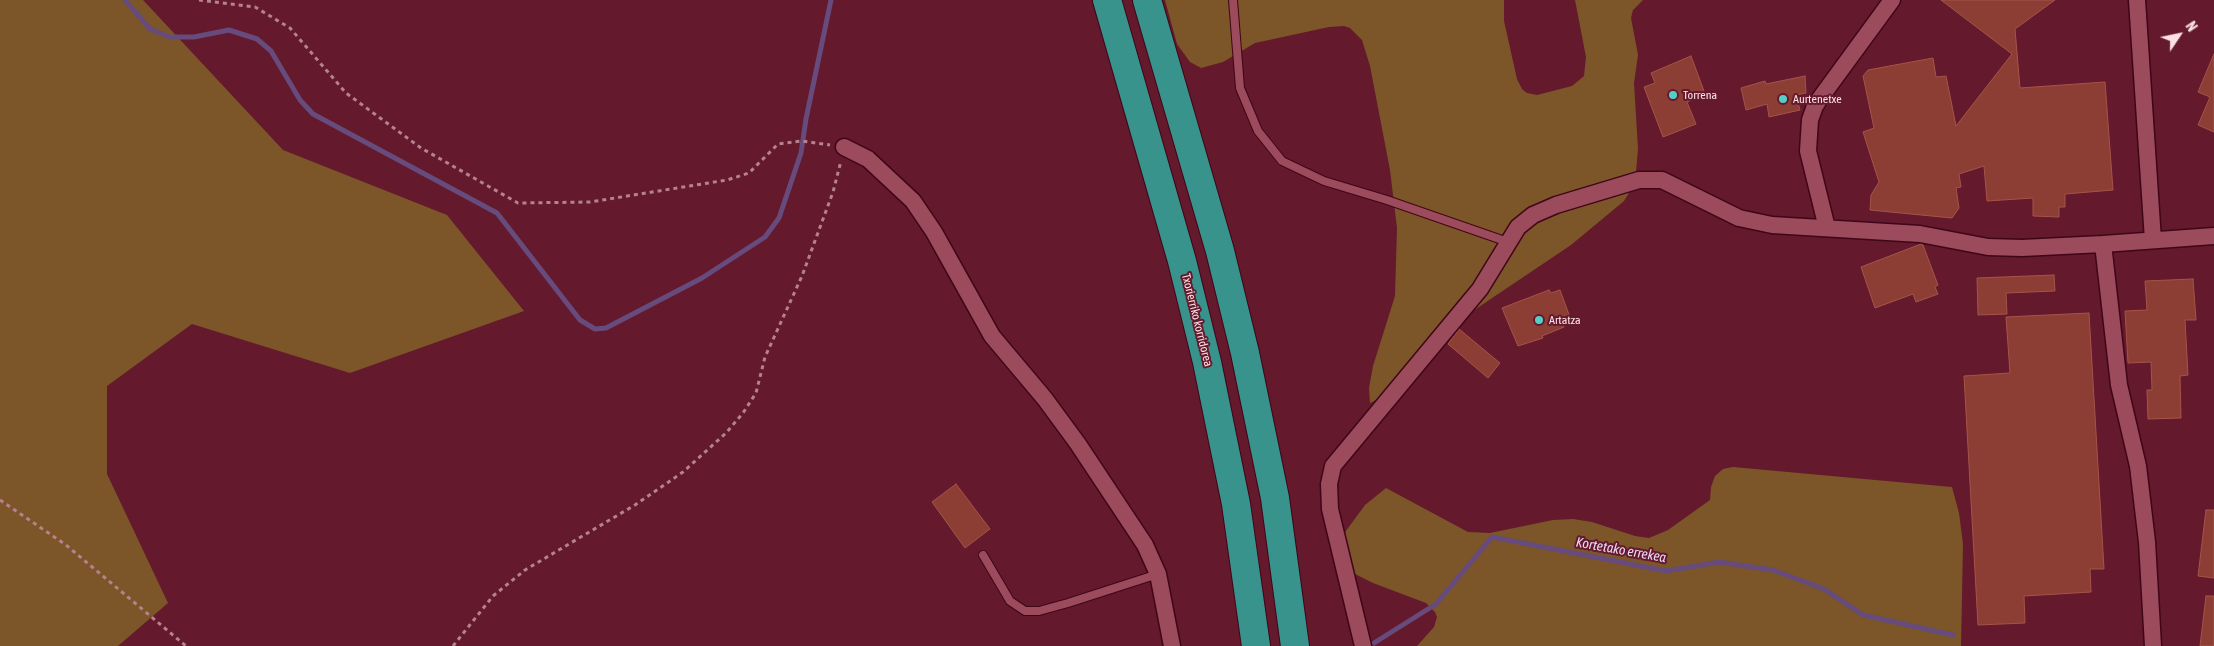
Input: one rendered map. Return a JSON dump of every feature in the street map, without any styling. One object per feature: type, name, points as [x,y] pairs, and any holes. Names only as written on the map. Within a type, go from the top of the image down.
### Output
[{"type":"highway","name":"Txorierriko korridorea","points":[[1106,0],[1182,262],[1208,362],[1236,504],[1256,646]]},
{"type":"highway","points":[[1147,0],[1220,251],[1246,353],[1275,498],[1295,646]]},
{"type":"street","points":[[1827,228],[1808,151],[1810,120],[1815,106],[1821,97],[1892,0]]},
{"type":"street","points":[[2137,0],[2152,240]]},
{"type":"street","points":[[844,147],[868,159],[913,201],[936,236],[992,336],[1045,399],[1078,444],[1145,545],[1158,574],[1172,646]]},
{"type":"street","points":[[1363,646],[1330,509],[1328,484],[1332,466],[1480,289],[1518,227],[1533,215],[1548,208],[1639,180],[1662,180],[1739,218],[1772,225],[1920,234],[1988,247],[2022,248],[2214,236]]},
{"type":"street","points":[[2103,244],[2119,385],[2138,466],[2147,542],[2153,646]]},
{"type":"lane","points":[[1233,0],[1240,88],[1258,132],[1282,161],[1324,182],[1387,200],[1508,242]]},
{"type":"lane","points":[[984,555],[1010,601],[1025,611],[1039,611],[1068,603],[1158,574]]},
{"type":"path","points":[[199,0],[255,7],[290,28],[346,93],[420,148],[518,203],[590,202],[727,180],[749,173],[778,144],[802,142],[844,147],[833,192],[806,266],[765,357],[756,393],[743,413],[726,433],[683,472],[635,505],[524,570],[493,596],[454,646]]},
{"type":"path","points":[[0,500],[66,545],[186,646]]},
{"type":"shaded area","points":[[0,0],[143,0],[283,150],[447,215],[524,311],[350,373],[192,324],[107,386],[107,474],[168,603],[118,646],[0,646]]},
{"type":"shaded area","points":[[1165,0],[1504,0],[1504,21],[1517,79],[1522,89],[1527,93],[1537,95],[1572,86],[1584,76],[1586,57],[1575,0],[1643,0],[1633,10],[1631,18],[1638,55],[1634,83],[1638,149],[1635,183],[1624,201],[1571,245],[1455,323],[1380,398],[1370,403],[1369,388],[1373,366],[1395,296],[1397,228],[1390,170],[1370,66],[1362,40],[1350,28],[1344,26],[1329,27],[1255,43],[1223,62],[1201,68],[1190,62],[1177,44]]},
{"type":"shaded area","points":[[1733,467],[1952,487],[1959,513],[1963,544],[1961,646],[1417,646],[1434,627],[1437,617],[1435,612],[1426,603],[1373,583],[1353,573],[1343,535],[1365,505],[1386,488],[1468,532],[1490,533],[1553,520],[1573,519],[1592,522],[1635,536],[1649,538],[1668,530],[1710,500],[1711,487],[1715,476],[1723,469]]},
{"type":"building","points":[[1941,0],[2055,0],[2015,29],[2020,88],[2105,82],[2113,190],[2065,194],[2065,207],[2059,207],[2059,217],[2033,216],[2033,198],[1987,201],[1984,166],[1959,174],[1961,187],[1956,188],[1959,208],[1952,218],[1870,210],[1871,195],[1879,182],[1863,132],[1874,128],[1863,76],[1868,70],[1933,58],[1936,77],[1946,76],[1956,126],[2012,54]]},
{"type":"building","points":[[2214,54],[2214,132],[2198,125],[2210,97],[2198,92]]},
{"type":"building","name":"Torrena","points":[[1691,56],[1704,91],[1698,93],[1699,97],[1687,102],[1696,124],[1663,137],[1644,87],[1655,83],[1651,73]]},
{"type":"building","name":"Aurtenetxe","points":[[1805,76],[1806,93],[1796,95],[1800,110],[1769,117],[1767,104],[1746,110],[1741,88],[1765,81],[1766,84]]},
{"type":"building","points":[[1921,244],[1938,285],[1935,287],[1938,294],[1916,302],[1913,294],[1875,308],[1861,267]]},
{"type":"building","points":[[2054,275],[2055,291],[2006,293],[2007,314],[1978,315],[1977,278]]},
{"type":"building","points":[[2193,279],[2196,320],[2185,320],[2188,375],[2180,376],[2181,418],[2148,419],[2147,390],[2152,390],[2151,362],[2128,363],[2125,311],[2147,310],[2145,281]]},
{"type":"building","name":"Artatza","points":[[1549,290],[1551,293],[1560,290],[1571,320],[1563,323],[1564,327],[1542,336],[1543,338],[1518,346],[1502,308]]},
{"type":"building","points":[[2089,313],[2104,569],[2090,569],[2091,592],[2024,596],[2025,623],[1978,625],[1964,376],[2010,373],[2006,317]]},
{"type":"building","points":[[1459,329],[1500,363],[1488,378],[1448,344]]},
{"type":"building","points":[[956,484],[990,529],[965,548],[932,502]]},
{"type":"building","points":[[2206,510],[2214,510],[2214,578],[2198,576]]},
{"type":"building","points":[[2206,596],[2214,596],[2214,646],[2200,646]]},
{"type":"waterway","points":[[125,0],[150,29],[170,37],[194,37],[229,30],[257,39],[271,51],[300,100],[313,114],[497,213],[580,320],[595,329],[606,328],[702,278],[765,237],[779,218],[801,153],[806,119],[831,0]]},
{"type":"waterway","name":"Kortetako errekea","points":[[1374,643],[1436,604],[1492,537],[1666,571],[1719,562],[1773,570],[1824,589],[1863,615],[1953,635]]},
{"type":"place","name":"Torrena","points":[[1673,95]]},
{"type":"place","name":"Aurtenetxe","points":[[1783,99]]},
{"type":"place","name":"Artatza","points":[[1539,320]]}]
